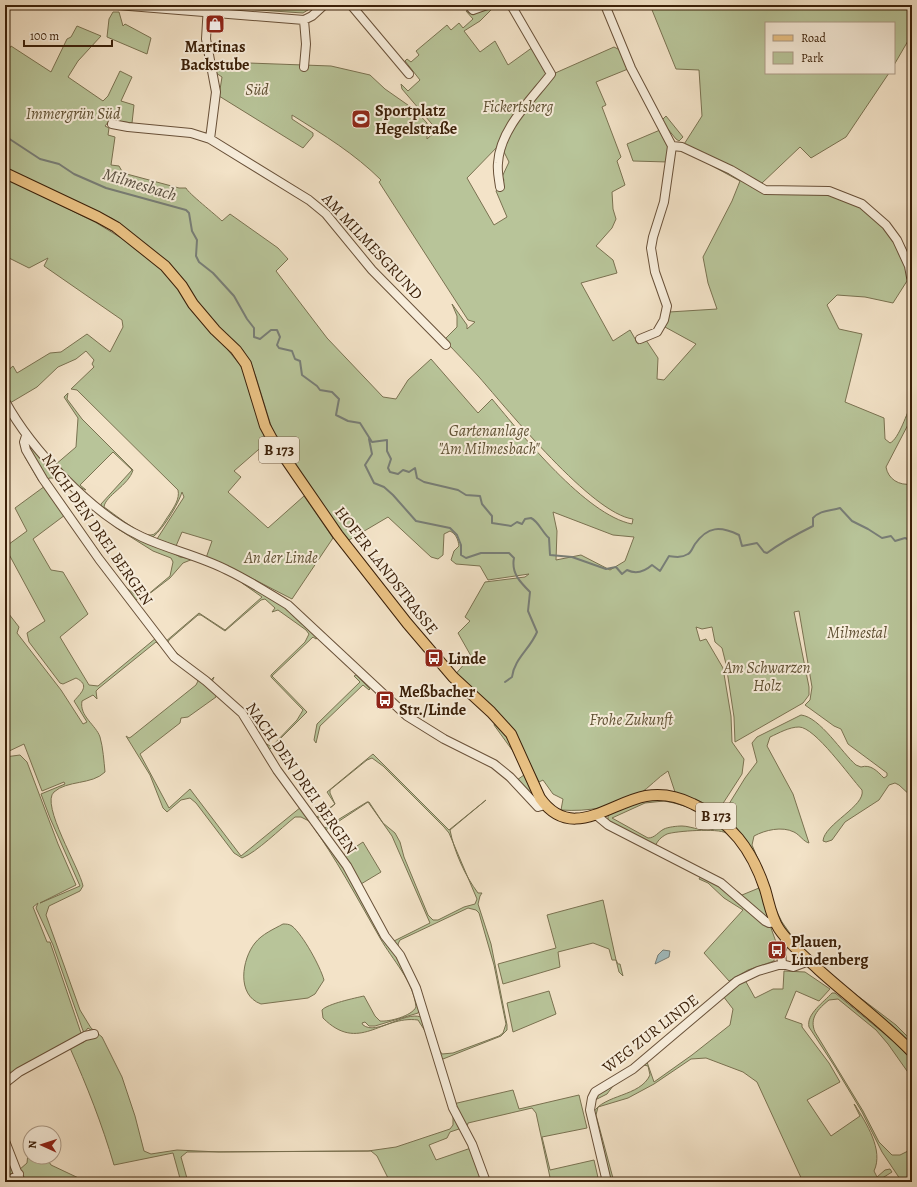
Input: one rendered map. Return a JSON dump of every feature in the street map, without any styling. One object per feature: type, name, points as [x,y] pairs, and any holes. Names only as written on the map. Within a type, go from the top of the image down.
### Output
[{"type":"main road","name":"HOFER LANDSTRASSE","points":[[5,173],[116,227],[165,266],[182,286],[193,304],[215,330],[236,350],[246,364],[265,426],[272,439],[338,535],[407,623],[453,677],[495,716],[511,734],[545,804],[555,814],[566,818],[580,819],[596,815],[640,798],[659,795],[681,798],[708,811],[728,826],[746,847],[760,874],[775,922],[786,939],[809,962],[885,1025],[912,1052]]},
{"type":"street","points":[[117,5],[208,9],[304,20],[312,16],[324,5]]},
{"type":"street","points":[[351,5],[409,74]]},
{"type":"street","points":[[470,7],[477,10],[486,5]]},
{"type":"street","points":[[500,188],[498,162],[501,148],[506,136],[550,74],[511,5]]},
{"type":"street","points":[[605,5],[636,79],[672,146],[664,202],[651,248],[655,272],[667,306],[664,320],[657,332],[640,339]]},
{"type":"street","points":[[208,9],[207,44],[216,92],[210,139]]},
{"type":"street","points":[[304,20],[306,44],[304,67]]},
{"type":"street","name":"AM MILMESGRUND","points":[[112,124],[191,133],[210,139],[316,205],[326,214],[372,270],[446,345]]},
{"type":"street","points":[[672,146],[682,147],[731,170],[765,190],[830,191],[862,204],[886,225],[897,240],[909,266],[911,277]]},
{"type":"street","points":[[5,401],[26,436],[76,488],[112,518],[141,537],[227,569],[288,605],[407,716],[444,739],[494,764],[510,777],[538,807],[545,804]]},
{"type":"street","name":"NACH DEN DREI BERGEN","points":[[26,436],[24,442],[26,450],[43,479],[99,559],[174,657],[206,681],[242,713],[277,770],[347,866],[385,936],[400,955],[414,983],[453,1108],[472,1144],[486,1182]]},
{"type":"street","points":[[596,815],[608,825],[721,883],[765,921],[769,923],[775,922]]},
{"type":"street","points":[[782,964],[781,951],[786,939]]},
{"type":"street","name":"WEG ZUR LINDE","points":[[607,1182],[590,1110],[592,1098],[595,1092],[629,1072],[737,980],[758,971],[782,964],[793,967],[809,962]]},
{"type":"street","points":[[5,1083],[19,1072],[85,1036],[94,1034]]},
{"type":"street","points":[[5,1141],[20,1178],[7,1182]]},
{"type":"green space","points":[[214,5],[316,5],[303,13],[214,7]]},
{"type":"green space","points":[[491,5],[496,5],[480,21],[464,31],[480,52],[495,41],[508,65],[533,47],[553,74],[614,47],[620,50],[628,69],[596,82],[606,105],[602,107],[621,157],[617,161],[625,185],[612,192],[613,209],[616,219],[612,228],[596,246],[613,260],[617,273],[581,283],[613,341],[630,330],[638,344],[646,340],[658,358],[657,379],[664,380],[696,344],[665,327],[669,312],[717,309],[708,283],[703,257],[732,201],[740,181],[681,149],[702,116],[699,70],[676,69],[650,5],[912,5],[912,34],[895,63],[895,22],[765,22],[765,74],[888,74],[846,137],[811,158],[800,147],[761,184],[762,190],[829,193],[859,204],[878,220],[901,252],[908,270],[907,281],[893,303],[865,297],[837,295],[827,305],[839,329],[862,334],[845,402],[884,418],[885,439],[890,443],[900,431],[912,403],[912,417],[886,467],[889,475],[895,481],[903,484],[912,484],[912,797],[899,785],[895,783],[889,785],[879,800],[845,822],[832,840],[826,842],[823,841],[830,828],[858,802],[862,796],[862,790],[823,744],[806,729],[799,727],[792,728],[770,737],[767,746],[793,794],[809,843],[794,832],[779,829],[763,832],[754,836],[752,845],[767,880],[775,908],[782,922],[796,942],[782,928],[765,881],[724,818],[724,812],[745,778],[757,762],[752,743],[757,737],[801,715],[816,722],[856,765],[861,767],[871,767],[884,778],[887,776],[887,773],[848,744],[841,729],[834,726],[805,705],[810,700],[812,687],[799,611],[794,612],[809,687],[809,695],[803,703],[735,742],[734,717],[722,648],[715,642],[712,627],[702,629],[696,627],[700,641],[706,639],[723,668],[731,716],[732,742],[744,759],[742,774],[720,808],[712,811],[675,792],[668,771],[646,789],[630,799],[601,808],[561,810],[563,799],[553,794],[543,780],[539,782],[518,741],[503,718],[480,695],[454,676],[471,656],[458,633],[470,621],[465,617],[485,582],[525,577],[529,574],[488,580],[480,566],[456,564],[451,560],[454,551],[459,546],[459,543],[455,535],[450,531],[444,534],[443,555],[438,559],[431,557],[388,517],[349,540],[346,540],[281,449],[272,429],[251,363],[242,349],[217,328],[135,236],[113,219],[5,169],[5,56],[11,46],[51,72],[67,39],[71,37],[77,26],[101,36],[78,61],[68,77],[103,101],[108,96],[120,71],[132,77],[121,101],[134,105],[132,123],[110,120],[105,126],[109,128],[108,135],[115,137],[111,165],[119,166],[123,173],[179,188],[186,188],[222,221],[230,214],[278,248],[288,259],[276,271],[327,338],[383,397],[396,399],[408,380],[431,359],[478,413],[492,399],[537,452],[575,490],[595,506],[614,518],[632,524],[633,519],[616,513],[574,481],[444,340],[457,327],[457,316],[452,304],[467,325],[467,329],[475,322],[468,320],[379,182],[381,180],[350,153],[292,115],[292,119],[313,133],[313,136],[303,148],[219,96],[222,77],[216,73],[221,62],[331,66],[370,75],[385,89],[415,110],[427,123],[427,139],[437,130],[402,89],[401,84],[408,91],[420,80],[405,61],[407,59],[411,62],[419,55],[416,51],[447,25],[451,30],[459,23],[463,28],[473,19],[466,11],[473,15]],"holes":[[[500,144],[509,162],[502,177],[504,180],[496,191],[507,217],[494,225],[467,178]],[[553,512],[613,535],[634,537],[625,561],[610,570],[581,555],[556,560],[557,531]]]},
{"type":"green space","points":[[113,12],[119,12],[123,26],[125,24],[151,38],[147,54],[107,37],[109,19]]},
{"type":"green space","points":[[666,116],[683,137],[679,141],[663,123],[662,120]]},
{"type":"green space","points":[[660,130],[669,148],[668,162],[633,161],[627,144]]},
{"type":"green space","name":"An der Linde","points":[[5,178],[95,222],[131,244],[162,268],[240,365],[250,383],[266,443],[234,471],[241,477],[228,492],[268,528],[304,496],[333,538],[292,599],[228,566],[206,558],[212,541],[182,532],[176,546],[157,539],[184,497],[182,492],[169,517],[160,530],[151,538],[136,530],[102,508],[101,504],[132,470],[113,452],[80,485],[86,490],[79,487],[55,465],[76,447],[78,418],[64,397],[68,393],[67,399],[82,419],[133,470],[127,481],[108,499],[104,507],[134,528],[151,535],[156,533],[161,527],[177,500],[178,490],[77,390],[71,389],[94,367],[92,364],[94,360],[86,351],[76,359],[58,367],[37,387],[10,403],[5,393],[5,373],[13,366],[17,373],[50,353],[61,352],[87,334],[110,352],[123,327],[122,320],[44,266],[48,258],[29,268],[5,256]]},
{"type":"green space","points":[[29,444],[95,507],[180,557],[193,559],[183,563],[170,578],[140,601],[170,576],[173,562],[171,558],[153,551],[118,529],[56,478],[49,478],[48,481],[28,445]]},
{"type":"green space","points":[[26,456],[65,515],[33,539],[51,570],[63,572],[88,614],[60,637],[89,685],[98,686],[156,638],[216,693],[216,697],[188,717],[181,718],[180,723],[140,754],[169,808],[190,789],[241,856],[301,807],[353,880],[355,890],[388,944],[406,970],[420,1010],[418,1013],[375,1026],[369,1026],[365,1022],[362,1023],[369,1028],[376,1028],[407,1017],[421,1017],[459,1129],[450,1132],[447,1138],[429,1145],[436,1160],[471,1148],[484,1182],[390,1182],[377,1156],[371,1151],[368,1151],[396,1147],[450,1129],[453,1125],[453,1117],[425,1031],[418,1020],[405,1020],[370,1031],[348,1033],[336,1028],[323,1018],[322,1010],[329,1006],[364,996],[375,1016],[380,1021],[400,1018],[410,1013],[416,1007],[411,988],[407,979],[380,938],[355,893],[309,821],[301,817],[295,817],[261,846],[242,858],[234,853],[196,803],[190,798],[181,800],[167,812],[163,808],[150,775],[126,736],[129,738],[131,737],[196,685],[198,681],[156,642],[99,688],[96,691],[97,699],[93,695],[82,701],[85,716],[100,737],[105,772],[93,779],[59,788],[54,792],[51,799],[56,823],[83,886],[80,891],[49,906],[46,915],[80,1010],[91,1028],[102,1037],[122,1077],[135,1116],[144,1151],[151,1154],[177,1150],[216,1152],[187,1152],[181,1157],[188,1182],[181,1182],[173,1153],[114,1165],[94,1105],[70,1048],[84,1042],[85,1039],[95,1033],[88,1028],[84,1033],[53,945],[36,908],[38,903],[33,907],[47,942],[50,942],[82,1036],[5,1080],[5,757],[20,755],[27,762],[58,844],[76,885],[40,903],[80,886],[41,794],[65,784],[64,782],[42,791],[24,744],[5,753],[5,609],[19,627],[17,633],[61,690],[83,724],[87,722],[74,701],[83,689],[83,683],[76,678],[63,684],[60,683],[29,642],[27,633],[45,621],[5,547],[27,531],[15,508],[45,486],[39,481],[25,457]]},
{"type":"green space","points":[[49,482],[123,585],[139,598],[136,600],[131,593],[128,593],[56,495]]},
{"type":"green space","points":[[244,582],[294,612],[299,621],[305,624],[319,637],[316,639],[313,637],[272,676],[307,712],[268,751],[242,712],[225,694],[204,678],[211,680],[214,677],[212,682],[240,707],[265,743],[270,746],[273,745],[297,720],[303,710],[271,677],[271,675],[305,642],[309,634],[306,630],[278,610],[272,612],[275,608],[265,599],[261,600],[225,631],[201,615],[198,615],[169,640],[167,644],[201,675],[177,656],[156,633],[144,616],[165,642],[199,613],[225,630],[262,597],[242,583]]},
{"type":"green space","points":[[356,675],[370,689],[369,690],[363,685],[320,726],[316,743],[314,740],[317,724],[360,682],[354,676]]},
{"type":"green space","points":[[496,720],[511,740],[538,802],[517,780],[524,775],[515,754],[494,725]]},
{"type":"green space","points":[[373,754],[449,830],[486,800],[450,830],[453,843],[449,833],[444,827],[383,766],[372,758],[367,760],[330,790],[335,804],[327,792]]},
{"type":"green space","points":[[658,798],[677,801],[712,817],[726,829],[749,860],[768,910],[769,919],[763,917],[737,894],[737,891],[742,895],[759,888],[747,858],[732,838],[726,833],[722,831],[706,830],[672,833],[661,838],[655,847],[608,822],[608,815],[638,802]],"holes":[[[664,801],[699,812],[711,820],[716,825],[716,828],[708,830],[686,826],[673,827],[664,829],[655,836],[648,838],[612,818],[645,803]]]},
{"type":"green space","points":[[368,802],[383,823],[395,833],[400,842],[404,857],[428,915],[433,920],[438,920],[464,907],[475,904],[477,899],[468,877],[478,893],[482,893],[478,904],[491,944],[507,1025],[507,1030],[501,1036],[443,1059],[440,1058],[434,1046],[414,979],[392,942],[430,923],[392,836]],"holes":[[[468,908],[476,910],[479,913],[494,965],[506,1024],[503,1033],[499,1036],[453,1053],[442,1054],[436,1045],[420,987],[399,949],[398,944],[400,940]]]},
{"type":"green space","points":[[368,802],[324,831],[323,829]]},
{"type":"green space","points":[[335,804],[317,819],[317,821],[314,819]]},
{"type":"green space","points":[[363,842],[381,872],[361,884],[342,856]]},
{"type":"green space","points":[[453,843],[468,877],[461,863]]},
{"type":"green space","points":[[702,874],[708,877],[771,928],[776,942],[774,961],[748,970],[729,981],[704,953],[743,910],[724,898],[708,883],[699,879]]},
{"type":"green space","points":[[603,900],[616,960],[612,960],[609,949],[593,943],[558,952],[560,967],[503,984],[498,964],[556,948],[547,915]]},
{"type":"green space","points":[[283,924],[289,924],[292,926],[301,936],[315,959],[324,980],[315,994],[308,998],[261,1004],[253,999],[248,993],[245,985],[244,976],[247,958],[250,950],[261,937]]},
{"type":"green space","points":[[796,942],[833,977],[896,1025],[912,1041],[912,1048],[839,985]]},
{"type":"green space","points":[[616,960],[618,964],[620,964],[623,976],[619,972]]},
{"type":"green space","points":[[784,971],[805,972],[830,989],[819,1001],[796,991],[785,1018],[802,1024],[802,1027],[829,1063],[840,1082],[807,1100],[831,1136],[860,1116],[854,1104],[868,1128],[875,1146],[877,1163],[874,1171],[877,1177],[885,1170],[890,1169],[892,1172],[876,1182],[803,1182],[757,1082],[743,1072],[706,1058],[691,1059],[654,1084],[628,1098],[598,1107],[613,1098],[638,1088],[645,1082],[650,1075],[648,1066],[644,1065],[613,1086],[607,1094],[595,1100],[599,1092],[672,1040],[647,1062],[654,1082],[730,1025],[733,1009],[723,996],[745,980],[755,998],[773,989],[783,989]]},
{"type":"green space","points":[[549,991],[556,1014],[513,1032],[507,1003]]},
{"type":"green space","points":[[832,993],[835,993],[892,1040],[912,1060],[912,1078],[876,1030],[838,999],[829,1000],[818,1010],[814,1018],[813,1027],[815,1032],[863,1111],[879,1142],[892,1155],[900,1155],[912,1149],[912,1182],[902,1182],[882,1152],[862,1112],[809,1027],[810,1017],[820,1004]]},
{"type":"green space","points":[[513,1090],[519,1109],[579,1095],[587,1128],[542,1137],[550,1170],[594,1160],[599,1182],[551,1182],[536,1113],[532,1108],[468,1123],[467,1127],[481,1157],[453,1104]]},
{"type":"green space","points":[[598,1107],[596,1115],[614,1182],[609,1182],[593,1113]]},
{"type":"green space","points":[[5,1148],[14,1170],[11,1176],[5,1180]]},
{"type":"green space","points":[[25,1165],[51,1165],[87,1182],[23,1182],[19,1170]]},
{"type":"water","points":[[663,950],[670,951],[669,957],[655,964],[658,955]]},
{"type":"waterway","name":"Milmesbach","points":[[5,136],[40,159],[59,164],[74,174],[106,188],[186,210],[189,213],[192,231],[197,240],[196,256],[199,262],[213,273],[234,296],[254,328],[254,337],[260,339],[271,330],[277,330],[280,337],[277,345],[279,348],[292,351],[295,359],[300,361],[302,375],[320,390],[332,392],[339,399],[336,415],[348,421],[360,423],[372,442],[387,440],[387,451],[391,459],[388,468],[390,472],[398,474],[403,470],[409,472],[415,468],[417,478],[424,482],[458,490],[466,495],[480,496],[482,504],[492,516],[492,523],[511,526],[517,522],[522,524],[525,519],[531,518],[549,538],[550,555],[572,557],[606,569],[616,567],[622,574],[627,570],[633,572],[643,571],[652,565],[660,571],[669,556],[681,557],[689,553],[700,538],[715,529],[726,530],[739,535],[742,546],[757,543],[764,552],[767,553],[778,545],[813,526],[813,518],[819,513],[840,508],[852,521],[882,538],[891,536],[895,541],[905,538],[912,541]]},
{"type":"waterway","points":[[369,439],[372,454],[365,465],[374,483],[384,487],[393,495],[416,521],[450,528],[457,535],[461,545],[461,555],[466,558],[481,553],[509,553],[514,558],[513,563],[515,573],[530,592],[528,611],[537,632],[519,659],[513,671],[512,677],[505,682]]},
{"type":"place","name":"Martinas Backstube","points":[[215,24]]},
{"type":"place","name":"Sportplatz Hegelstraße","points":[[361,119]]},
{"type":"place","name":"Linde","points":[[434,658]]},
{"type":"place","name":"Meßbacher Str./Linde","points":[[385,700]]},
{"type":"place","name":"Plauen, Lindenberg","points":[[777,950]]},
{"type":"park label","name":"Süd","points":[[257,89]]},
{"type":"park label","name":"Fickertsberg","points":[[518,106]]},
{"type":"park label","name":"Immergrün Süd","points":[[73,113]]},
{"type":"park label","name":"Gartenanlage \"Am Milmesbach\"","points":[[489,439]]},
{"type":"park label","name":"Milmestal","points":[[857,632]]},
{"type":"park label","name":"Am Schwarzen Holz","points":[[767,676]]},
{"type":"park label","name":"Frohe Zukunft","points":[[631,719]]}]
